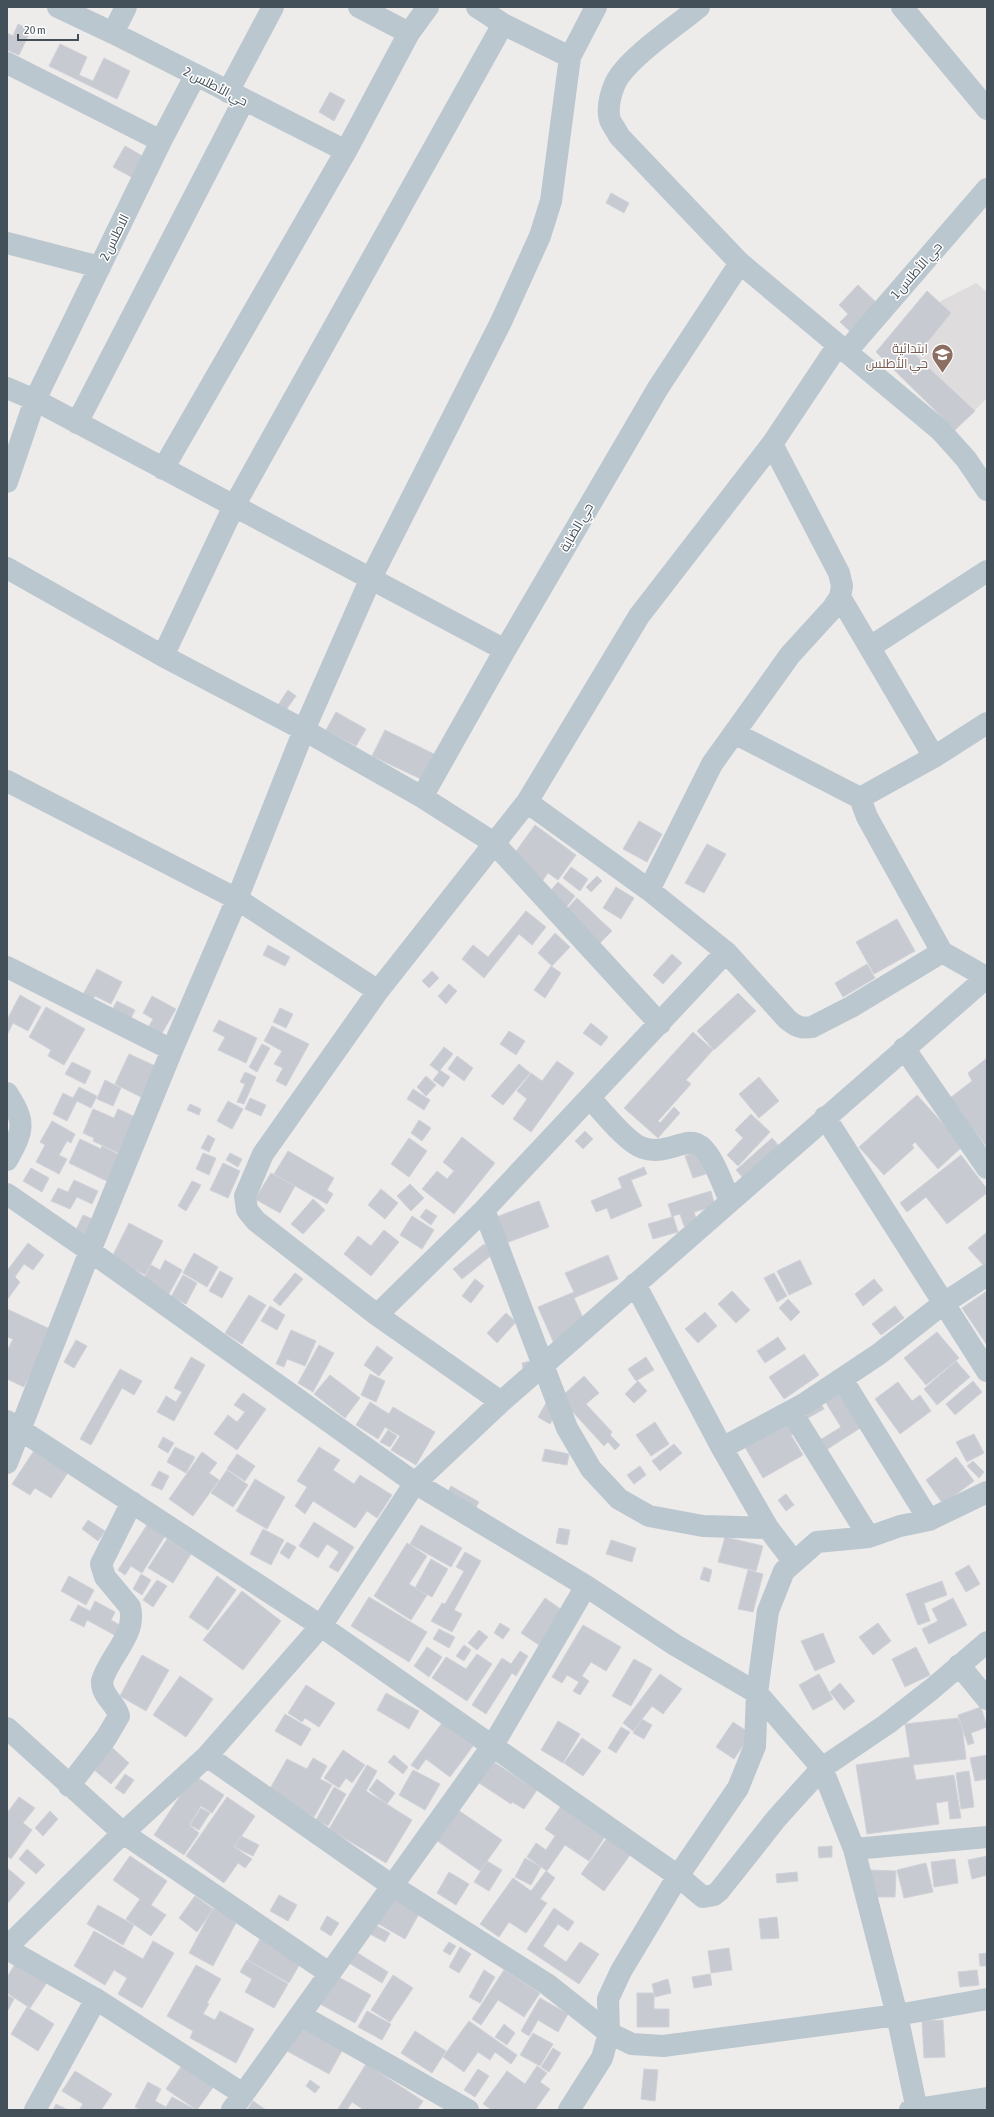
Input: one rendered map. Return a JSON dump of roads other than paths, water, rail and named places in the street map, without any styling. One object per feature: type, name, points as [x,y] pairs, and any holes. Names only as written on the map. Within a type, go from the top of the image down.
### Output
[{"type":"street","name":"حي الأطلس 2","points":[[58,7],[113,33],[195,76],[346,151]]},
{"type":"street","points":[[113,33],[126,7]]},
{"type":"street","points":[[78,423],[236,96],[273,7]]},
{"type":"street","points":[[359,7],[409,33]]},
{"type":"street","points":[[163,469],[346,151],[409,33],[428,7]]},
{"type":"street","points":[[477,7],[503,24],[570,57]]},
{"type":"street","points":[[7,1463],[14,1426],[90,1251],[172,1050],[237,899],[304,730],[371,578],[501,322],[540,236],[551,201],[570,57],[596,7]]},
{"type":"street","points":[[699,7],[633,61],[619,76],[612,94],[610,119],[620,136],[740,263],[940,430],[966,459],[987,490]]},
{"type":"street","points":[[902,7],[987,109]]},
{"type":"street","points":[[163,656],[234,506],[503,24]]},
{"type":"street","points":[[7,63],[161,141]]},
{"type":"street","name":"الاطلس 2","points":[[7,482],[34,400],[161,141],[195,76]]},
{"type":"street","name":"حي الأطلس 1","points":[[842,348],[987,189]]},
{"type":"street","points":[[7,243],[100,267]]},
{"type":"street","name":"حي الضاية","points":[[422,797],[504,650],[658,388],[740,263]]},
{"type":"street","points":[[501,1402],[377,1315],[256,1221],[247,1210],[245,1196],[263,1154],[378,992],[527,802],[639,616],[772,444],[842,348]]},
{"type":"street","points":[[7,388],[78,423],[504,650]]},
{"type":"street","points":[[648,890],[712,764],[790,655],[832,609],[840,597],[842,586],[839,573],[772,444]]},
{"type":"street","points":[[7,568],[163,656],[304,730],[422,797],[494,843],[660,1024]]},
{"type":"street","points":[[870,647],[987,571]]},
{"type":"street","points":[[840,597],[934,757]]},
{"type":"street","points":[[860,798],[934,757],[987,723]]},
{"type":"street","points":[[586,1586],[493,1745],[391,1885],[238,2102],[96,1999],[7,1948],[123,1833],[207,1756],[321,1626],[415,1483],[501,1402],[825,1117],[987,977],[942,952],[867,817],[860,798],[734,734]]},
{"type":"street","points":[[7,781],[237,899],[378,992]]},
{"type":"street","points":[[527,802],[648,890],[726,952],[787,1020],[804,1029],[812,1027],[851,1007],[942,952]]},
{"type":"street","points":[[377,1315],[484,1210],[726,952]]},
{"type":"street","points":[[7,967],[172,1050]]},
{"type":"street","points":[[904,1048],[987,1168]]},
{"type":"street","points":[[7,1093],[21,1117],[21,1126],[17,1142],[7,1160]]},
{"type":"street","points":[[590,1098],[625,1135],[642,1148],[656,1151],[686,1142],[696,1143],[704,1148],[730,1201]]},
{"type":"street","points":[[825,1117],[987,1371]]},
{"type":"street","points":[[7,1194],[90,1251],[415,1483],[586,1586],[675,1645],[757,1693],[822,1768],[854,1849],[897,2015],[915,2110],[987,2098]]},
{"type":"street","points":[[484,1210],[568,1428],[590,1469],[619,1499],[649,1516],[703,1526],[768,1528]]},
{"type":"street","points":[[722,1448],[791,1411],[842,1379],[879,1354],[944,1303],[987,1275]]},
{"type":"street","points":[[635,1284],[722,1448],[768,1528],[794,1562]]},
{"type":"street","points":[[842,1379],[929,1520]]},
{"type":"street","points":[[791,1411],[869,1537]]},
{"type":"street","points":[[14,1426],[321,1626],[678,1876],[703,1897],[714,1895],[776,1819],[822,1768],[887,1724],[987,1642]]},
{"type":"street","points":[[569,2110],[602,2058],[609,2033],[608,1999],[621,1971],[678,1876],[738,1788],[755,1746],[757,1693],[768,1611],[784,1572],[817,1542],[869,1537],[900,1526],[929,1520],[987,1492]]},
{"type":"street","points":[[69,1786],[106,1738],[119,1716],[105,1695],[102,1687],[102,1681],[130,1628],[132,1613],[130,1607],[105,1577],[101,1564],[132,1502]]},
{"type":"street","points":[[959,1665],[987,1699]]},
{"type":"street","points":[[7,1728],[69,1786],[123,1833],[329,1973]]},
{"type":"street","points":[[207,1756],[391,1885],[546,1984],[609,2033],[632,2044],[663,2046],[897,2015],[987,1999]]},
{"type":"street","points":[[854,1849],[987,1836]]},
{"type":"street","points":[[35,2110],[96,1999]]},
{"type":"street","points":[[300,2015],[468,2110]]},
{"type":"place","name":"ابتدائية حي الأطلس","points":[[943,374]]}]
